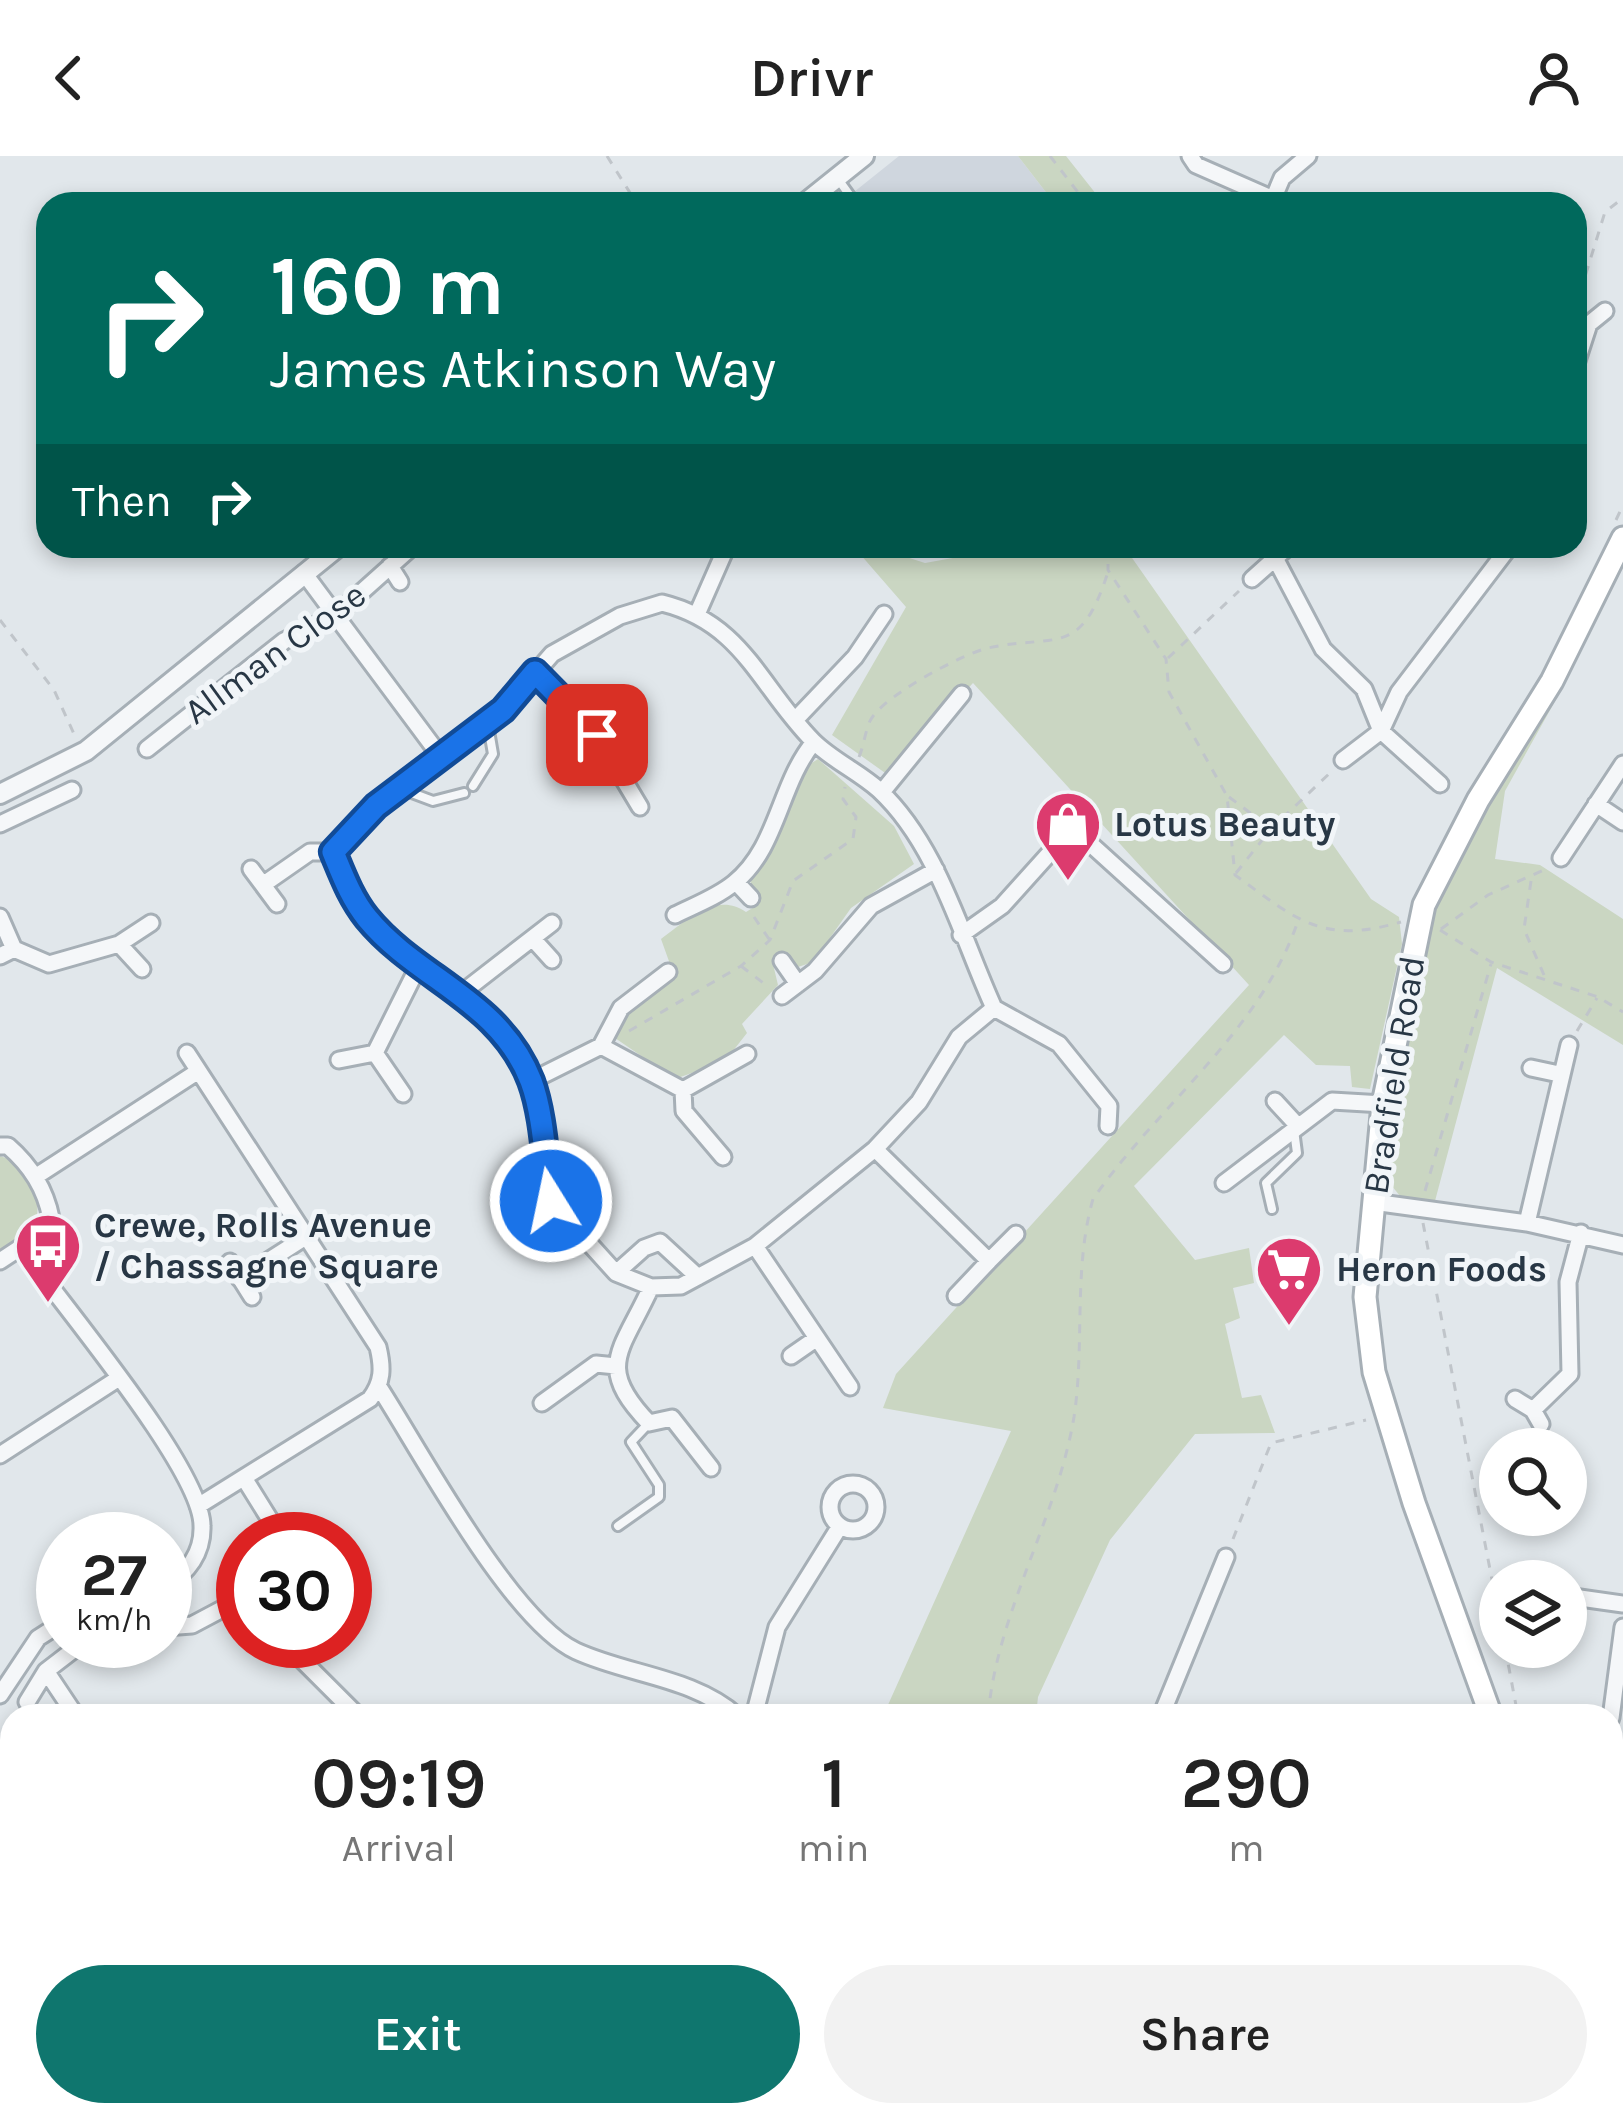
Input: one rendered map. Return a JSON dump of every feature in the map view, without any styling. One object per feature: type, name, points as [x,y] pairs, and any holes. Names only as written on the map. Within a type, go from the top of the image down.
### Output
[{"type":"main road","name":"Bradfield Road","points":[[1487,1704],[1384,1413],[1365,1297],[1383,1104],[1430,927],[1440,868],[1552,681],[1623,538]]},
{"type":"street","points":[[819,192],[863,156]]},
{"type":"street","points":[[1190,156],[1196,165],[1252,192]]},
{"type":"street","points":[[1275,192],[1282,178],[1308,156]]},
{"type":"street","points":[[1587,315],[1605,311]]},
{"type":"street","points":[[0,794],[86,751],[323,558]]},
{"type":"street","name":"Allman Close","points":[[158,746],[284,641],[338,614],[398,558]]},
{"type":"street","points":[[698,612],[722,558]]},
{"type":"street","points":[[1252,579],[1275,558],[1323,649],[1364,688],[1381,731],[1440,784]]},
{"type":"street","points":[[1343,760],[1381,731],[1399,692],[1501,558]]},
{"type":"street","name":"Allman Close","points":[[389,566],[400,581]]},
{"type":"street","points":[[304,572],[441,758]]},
{"type":"street","points":[[333,852],[347,831],[488,723],[535,672],[572,641],[620,616],[662,603],[698,612],[722,630],[814,742],[882,792],[936,870],[994,1008],[1059,1044],[1109,1106],[1108,1126]]},
{"type":"street","points":[[796,718],[855,657],[884,614]]},
{"type":"street","points":[[535,672],[597,735],[640,807]]},
{"type":"street","points":[[882,792],[962,694]]},
{"type":"street","points":[[675,915],[736,882],[764,848],[799,760],[814,742]]},
{"type":"street","points":[[1562,858],[1623,764]]},
{"type":"street","points":[[0,824],[72,790]]},
{"type":"street","points":[[1596,804],[1623,822]]},
{"type":"street","points":[[961,935],[1001,906],[1056,846],[1070,838],[1085,839],[1223,964]]},
{"type":"street","points":[[264,884],[310,852],[333,852]]},
{"type":"street","points":[[333,852],[350,896],[369,922],[418,967],[463,992],[499,1030],[531,1081],[551,1201],[616,1273],[651,1287],[681,1286],[755,1246],[875,1149],[919,1102],[959,1037],[994,1008]]},
{"type":"street","points":[[251,869],[277,904]]},
{"type":"street","points":[[782,996],[871,906],[936,870]]},
{"type":"street","points":[[736,882],[751,898]]},
{"type":"street","points":[[0,917],[7,953],[50,964],[119,944],[151,923]]},
{"type":"street","points":[[463,992],[552,923]]},
{"type":"street","points":[[533,939],[552,960]]},
{"type":"street","points":[[119,944],[142,969]]},
{"type":"street","points":[[782,961],[798,984]]},
{"type":"street","points":[[375,1053],[418,967]]},
{"type":"street","points":[[531,1081],[602,1046],[621,1008],[668,972]]},
{"type":"street","points":[[1527,1223],[1569,1045]]},
{"type":"street","points":[[602,1046],[683,1090]]},
{"type":"street","points":[[187,1053],[378,1347],[383,1366],[379,1387],[370,1399],[198,1506]]},
{"type":"street","points":[[339,1060],[375,1053]]},
{"type":"street","points":[[375,1053],[403,1094]]},
{"type":"street","points":[[683,1090],[747,1054]]},
{"type":"street","points":[[1531,1068],[1559,1073]]},
{"type":"street","points":[[35,1177],[197,1072]]},
{"type":"street","points":[[683,1090],[684,1111],[723,1157]]},
{"type":"street","points":[[1275,1101],[1296,1127]]},
{"type":"street","points":[[1224,1183],[1332,1101],[1383,1104]]},
{"type":"street","points":[[0,1146],[8,1146],[35,1177],[47,1196],[51,1218],[22,1248],[0,1261]]},
{"type":"street","points":[[875,1149],[989,1261]]},
{"type":"street","points":[[505,1203],[518,1220],[551,1201]]},
{"type":"street","points":[[1373,1202],[1527,1223],[1623,1245]]},
{"type":"street","points":[[1515,1399],[1537,1417],[1570,1374],[1568,1282],[1581,1233]]},
{"type":"street","points":[[956,1295],[1016,1234]]},
{"type":"street","points":[[240,1279],[304,1238]]},
{"type":"street","points":[[616,1273],[660,1242],[698,1277]]},
{"type":"street","points":[[755,1246],[850,1387]]},
{"type":"street","points":[[22,1248],[119,1378],[193,1489],[199,1548],[192,1563]]},
{"type":"street","points":[[230,1262],[252,1297]]},
{"type":"street","points":[[651,1287],[616,1366],[618,1391],[649,1423],[672,1418],[711,1468]]},
{"type":"street","points":[[791,1355],[817,1338]]},
{"type":"street","points":[[542,1403],[596,1364],[616,1366]]},
{"type":"street","points":[[0,1455],[119,1378]]},
{"type":"street","points":[[379,1387],[528,1614],[573,1650],[709,1695],[721,1704]]},
{"type":"street","points":[[244,1478],[265,1512]]},
{"type":"street","points":[[757,1704],[777,1628],[840,1526]]},
{"type":"street","points":[[1166,1704],[1226,1557]]},
{"type":"street","points":[[1587,1599],[1623,1604]]},
{"type":"street","points":[[1613,1704],[1623,1627]]},
{"type":"street","points":[[0,1695],[36,1642]]},
{"type":"street","points":[[27,1702],[50,1668]]},
{"type":"street","points":[[310,1668],[346,1704]]},
{"type":"street","points":[[46,1671],[68,1704]]},
{"type":"lane","points":[[837,178],[847,192]]},
{"type":"lane","points":[[399,788],[433,801],[468,790],[493,754],[488,723]]},
{"type":"lane","points":[[1272,1209],[1266,1183],[1297,1153],[1296,1127]]},
{"type":"lane","points":[[618,1526],[659,1497],[659,1485],[631,1442],[649,1423]]},
{"type":"path","points":[[607,156],[630,192]]},
{"type":"path","points":[[1050,156],[1078,192]]},
{"type":"path","points":[[1587,287],[1605,212],[1623,198]]},
{"type":"path","points":[[602,1046],[741,966],[770,940],[793,881],[853,839],[856,817],[843,799],[871,718],[886,703],[983,649],[1061,641],[1090,613],[1108,570],[1108,558]]},
{"type":"path","points":[[1108,570],[1166,659],[1168,692],[1227,796],[1271,829]]},
{"type":"path","points":[[1166,659],[1252,579]]},
{"type":"path","points":[[0,620],[53,690],[86,751]]},
{"type":"path","points":[[1235,875],[1271,829],[1343,760]]},
{"type":"path","points":[[1227,796],[1235,875],[1298,921],[1331,934],[1404,922],[1430,927],[1491,962],[1598,997],[1623,1012]]},
{"type":"path","points":[[1430,927],[1488,895],[1531,880],[1562,858]]},
{"type":"path","points":[[1531,880],[1524,929],[1545,978]]},
{"type":"path","points":[[751,898],[752,915],[770,940]]},
{"type":"path","points":[[991,1704],[1016,1595],[1073,1419],[1083,1233],[1093,1199],[1242,1023],[1285,959],[1298,921]]},
{"type":"path","points":[[1488,1560],[1420,1208],[1491,962]]},
{"type":"path","points":[[741,966],[782,996]]},
{"type":"path","points":[[1569,1045],[1598,997]]},
{"type":"path","points":[[1226,1557],[1271,1443],[1384,1413]]},
{"type":"path","points":[[1509,1668],[1516,1704]]},
{"type":"shaded area","points":[[899,156],[1018,156],[1046,192],[854,192]]},
{"type":"green space","points":[[1018,156],[1066,156],[1094,192],[1046,192]]},
{"type":"green space","points":[[863,558],[909,558],[925,563],[953,558],[1132,558],[1371,899],[1399,917],[1402,944],[1370,1089],[1352,1087],[1350,1066],[1316,1065],[1284,1035],[1134,1186],[1195,1260],[1249,1248],[1254,1283],[1233,1288],[1240,1318],[1225,1324],[1242,1398],[1261,1395],[1275,1433],[1195,1434],[1110,1540],[1037,1704],[888,1704],[1011,1431],[883,1408],[896,1374],[1249,985],[973,683],[888,775],[832,735],[906,607]]},
{"type":"green space","points":[[1559,694],[1505,791],[1495,859],[1540,865],[1623,919],[1623,1045],[1497,968],[1435,1201],[1400,1196],[1387,1180],[1387,1165],[1411,1009],[1429,932],[1467,837]]},
{"type":"green space","points":[[818,759],[894,826],[914,864],[851,908],[813,962],[798,967],[784,953],[772,960],[778,985],[742,1024],[747,1033],[725,1061],[675,1079],[615,1038],[638,1001],[675,978],[661,939],[713,907],[735,906],[746,912],[759,904],[750,885],[753,875],[777,839],[804,768]]},
{"type":"green space","points":[[0,1156],[28,1182],[37,1214],[29,1230],[0,1249]]},
{"type":"place","name":"Lotus Beauty","points":[[1068,883]]},
{"type":"place","name":"Crewe, Rolls Avenue / Chassagne Square","points":[[48,1305]]},
{"type":"place","name":"Heron Foods","points":[[1289,1328]]},
{"type":"route","points":[[551,1201],[531,1081],[499,1030],[463,992],[418,967],[369,922],[350,896],[333,852],[347,831],[376,806],[503,710],[535,672],[597,735]]}]
